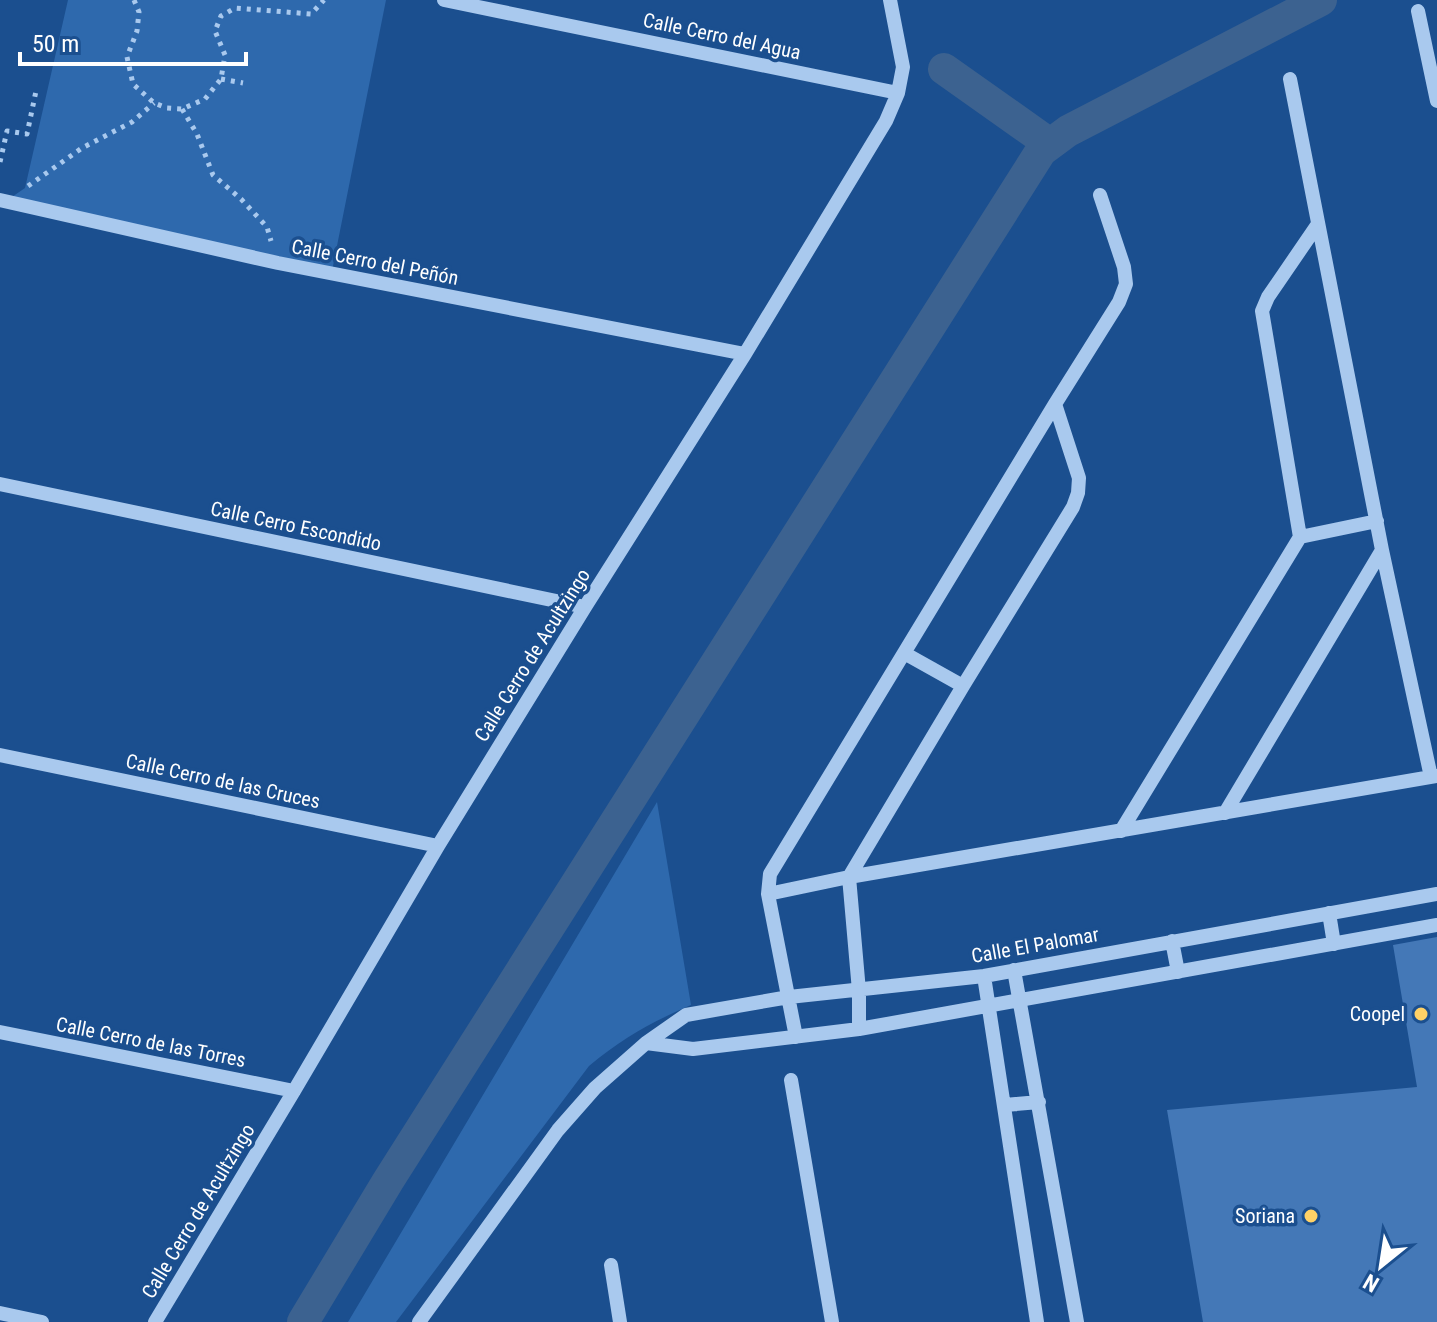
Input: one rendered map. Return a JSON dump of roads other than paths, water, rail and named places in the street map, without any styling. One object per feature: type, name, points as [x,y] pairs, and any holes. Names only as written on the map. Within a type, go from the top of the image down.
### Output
[{"type":"street","name":"Calle Cerro del Agua","points":[[444,0],[898,93]]},
{"type":"street","name":"Calle Cerro de Acultzingo","points":[[155,1322],[438,846],[745,354],[886,121],[898,93],[903,67],[890,0]]},
{"type":"street","points":[[1418,11],[1437,101]]},
{"type":"street","points":[[768,894],[849,877],[1434,777],[1382,550],[1290,79]]},
{"type":"street","points":[[796,1037],[768,894],[770,874],[1119,302],[1126,284],[1124,267],[1100,195]]},
{"type":"street","name":"Calle Cerro del Peñón","points":[[3,201],[278,263],[745,354]]},
{"type":"street","points":[[1121,831],[1300,537],[1262,311],[1268,297],[1318,224]]},
{"type":"street","points":[[859,1029],[859,991],[849,877],[1073,507],[1079,478],[1055,404]]},
{"type":"street","name":"Calle Cerro Escondido","points":[[0,484],[585,607]]},
{"type":"street","points":[[1300,537],[1377,521]]},
{"type":"street","points":[[1225,813],[1382,550]]},
{"type":"street","points":[[904,653],[963,686]]},
{"type":"street","name":"Calle Cerro de las Cruces","points":[[0,755],[438,846]]},
{"type":"street","name":"Calle El Palomar","points":[[419,1322],[558,1130],[595,1088],[646,1043],[686,1015],[789,997],[984,976],[1437,894]]},
{"type":"street","points":[[1329,913],[1334,944]]},
{"type":"street","points":[[646,1043],[693,1049],[859,1029],[1437,925]]},
{"type":"street","points":[[1172,941],[1178,972]]},
{"type":"street","points":[[1014,970],[1077,1322]]},
{"type":"street","points":[[984,976],[1037,1322]]},
{"type":"street","name":"Calle Cerro de las Torres","points":[[0,1032],[294,1091]]},
{"type":"street","points":[[791,1080],[832,1322]]},
{"type":"street","points":[[1005,1105],[1039,1102]]},
{"type":"street","points":[[611,1265],[620,1322]]},
{"type":"street","points":[[0,1313],[42,1322]]},
{"type":"waterway","points":[[303,1322],[388,1181],[1041,151],[1068,131],[1321,0]]},
{"type":"waterway","points":[[944,69],[1050,144]]},
{"type":"place","name":"Coopel","points":[[1421,1014]]},
{"type":"place","name":"Soriana","points":[[1311,1216]]}]
